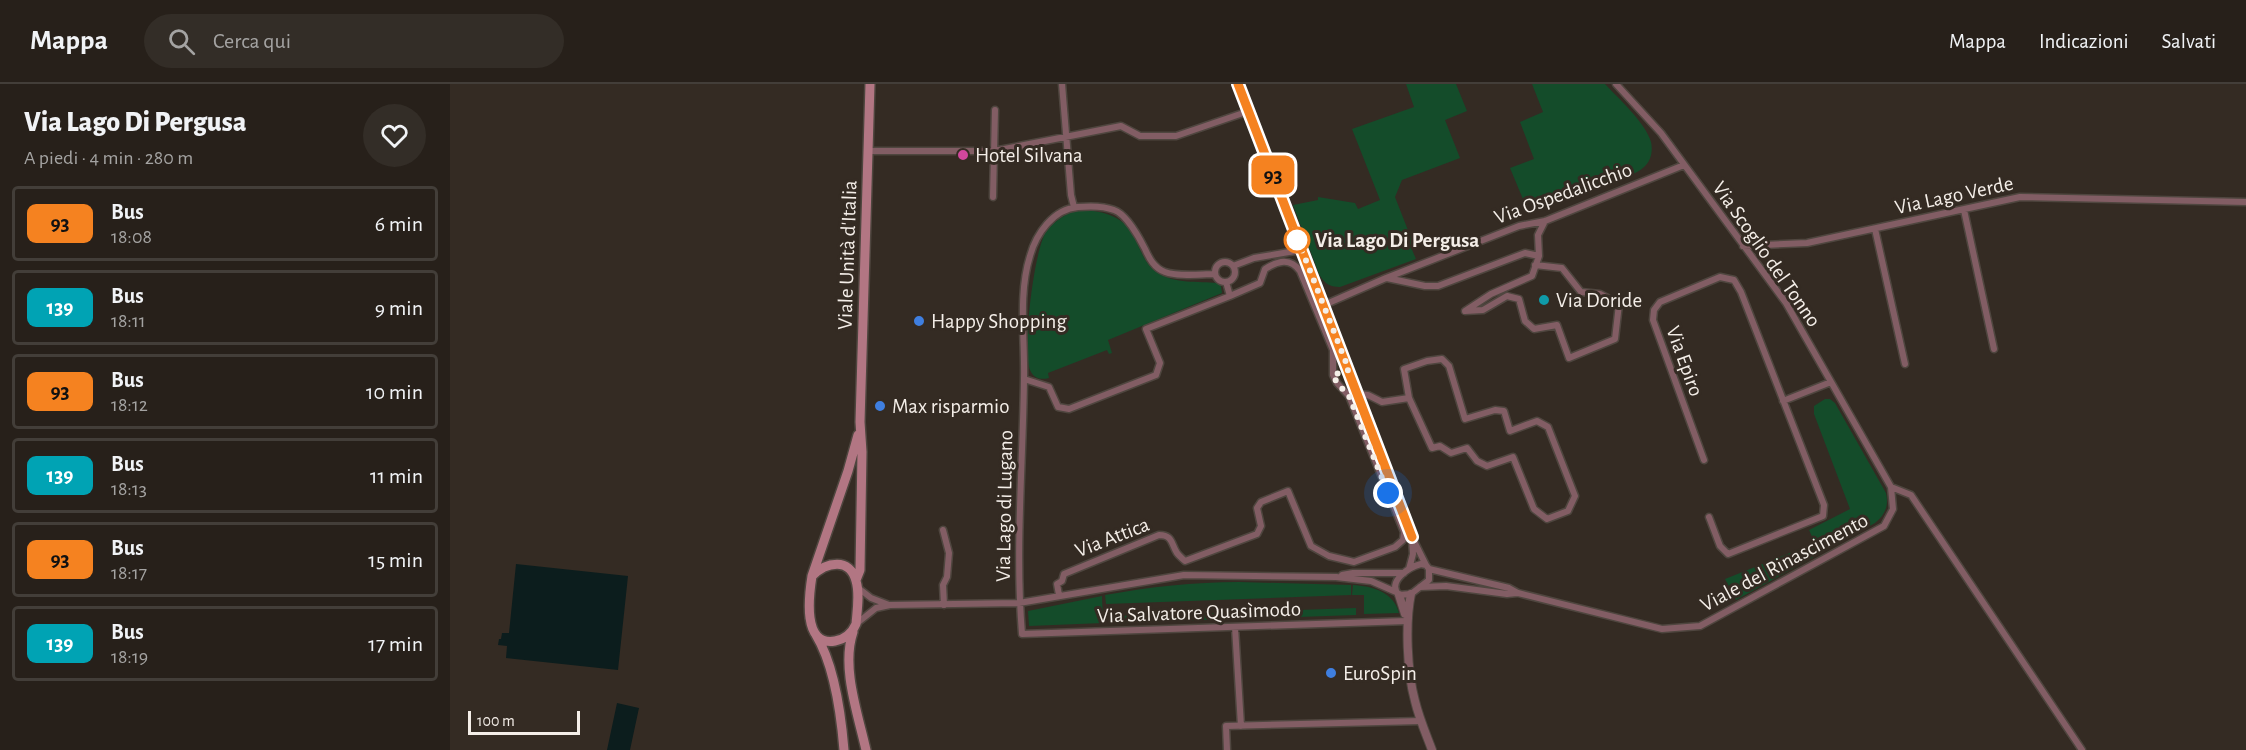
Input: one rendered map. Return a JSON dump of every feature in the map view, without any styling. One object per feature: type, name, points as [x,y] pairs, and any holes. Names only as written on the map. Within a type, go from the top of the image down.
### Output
[{"type":"main road","name":"Viale Unità d'Italia","points":[[866,750],[848,667],[848,648],[855,627],[856,583],[860,570],[860,427],[870,84]]},
{"type":"main road","name":"Viale Unità d'Italia","points":[[844,750],[841,718],[831,676],[821,644],[814,633],[809,617],[812,576],[848,471],[860,427]]},
{"type":"main road","points":[[812,576],[820,568],[830,563],[840,564],[849,569],[856,583]]},
{"type":"main road","points":[[814,633],[830,642],[844,640],[855,627]]},
{"type":"street","points":[[1062,84],[1071,195],[1074,207],[1089,206],[1116,210],[1137,233],[1155,266],[1166,273],[1215,274]]},
{"type":"street","points":[[855,627],[876,608],[890,605],[1019,603],[1184,575],[1336,577],[1371,581],[1397,593],[1411,594],[1429,580],[1427,567],[1412,537],[1238,84]]},
{"type":"street","name":"Via Scoglio del Tonno","points":[[1616,84],[1661,133],[1786,303],[1891,486]]},
{"type":"street","points":[[993,197],[995,110]]},
{"type":"street","points":[[868,151],[994,151],[1122,126],[1140,136],[1176,136],[1249,111]]},
{"type":"street","name":"Via Ospedalicchio","points":[[1324,305],[1519,226],[1545,221],[1684,165]]},
{"type":"street","name":"Via Lago Verde","points":[[1743,246],[1807,243],[2020,197],[2246,202]]},
{"type":"street","name":"Via Lago di Lugano","points":[[1019,603],[1024,291],[1030,256],[1044,226],[1061,213],[1074,207]]},
{"type":"street","points":[[1964,210],[1994,349]]},
{"type":"street","points":[[1535,265],[1562,268],[1581,292],[1600,294],[1619,304],[1615,339],[1569,358],[1557,325],[1534,329],[1525,321],[1519,299],[1507,296],[1483,310],[1465,311],[1491,294],[1532,276],[1535,265],[1539,256],[1538,235],[1545,221]]},
{"type":"street","points":[[1875,229],[1905,364]]},
{"type":"street","points":[[1233,266],[1254,258],[1301,250]]},
{"type":"street","points":[[1386,278],[1425,286],[1438,286],[1525,253],[1539,256]]},
{"type":"street","points":[[1024,379],[1049,387],[1058,407],[1069,409],[1156,375],[1160,363],[1146,329],[1260,284],[1265,268],[1276,262],[1288,261],[1295,264],[1300,271],[1333,350],[1333,375],[1349,370]]},
{"type":"street","points":[[1226,282],[1218,279],[1215,274],[1216,267],[1227,262],[1233,266]]},
{"type":"street","points":[[1226,282],[1234,276],[1233,266]]},
{"type":"street","name":"Via Epiro","points":[[1704,460],[1653,320],[1654,310],[1660,302],[1720,277],[1734,280],[1742,292],[1783,401]]},
{"type":"street","points":[[1226,282],[1230,296]]},
{"type":"street","points":[[1442,359],[1449,366],[1465,419],[1495,410],[1504,411],[1510,431],[1537,421],[1548,427],[1575,496],[1568,511],[1547,519],[1534,509],[1512,457],[1487,466],[1476,461],[1467,448],[1451,453],[1440,446],[1432,448],[1409,398],[1404,369],[1427,361],[1442,359]]},
{"type":"street","name":"Via Attica","points":[[1059,595],[1057,584],[1062,581],[1064,574],[1159,535],[1166,535],[1172,540],[1177,553],[1185,561],[1257,534],[1261,526],[1257,508],[1261,502],[1288,491],[1311,546],[1329,556],[1354,562],[1395,547],[1403,540],[1404,532],[1349,396],[1333,375]]},
{"type":"street","points":[[1708,517],[1720,546],[1728,554],[1823,516],[1824,505],[1783,401],[1831,382]]},
{"type":"street","points":[[1357,394],[1368,395],[1382,402],[1409,398]]},
{"type":"street","points":[[1891,486],[1911,495],[2082,750]]},
{"type":"street","name":"Viale del Rinascimento","points":[[1427,567],[1662,629],[1700,626],[1884,526],[1893,509],[1891,486]]},
{"type":"street","points":[[943,530],[950,553],[947,577],[943,585],[944,605]]},
{"type":"street","points":[[1407,571],[1413,554],[1412,537]]},
{"type":"street","points":[[1407,621],[1397,593],[1396,583],[1415,565],[1427,567]]},
{"type":"street","points":[[1336,577],[1353,573],[1407,571]]},
{"type":"street","points":[[856,583],[871,598],[890,605]]},
{"type":"street","name":"Viale del Rinascimento","points":[[1420,587],[1446,586],[1507,594],[1518,592]]},
{"type":"street","points":[[1411,594],[1407,621],[1411,676],[1415,701],[1432,750]]},
{"type":"street","points":[[1019,603],[1022,634]]},
{"type":"street","name":"Via Salvatore Quasìmodo","points":[[1012,634],[1407,621]]},
{"type":"street","points":[[1235,627],[1240,726]]},
{"type":"street","points":[[1227,750],[1226,726],[1421,721]]},
{"type":"green space","points":[[1406,84],[1456,84],[1467,111],[1445,120],[1460,158],[1402,180],[1395,197],[1413,243],[1410,245],[1416,259],[1340,287],[1330,285],[1319,274],[1293,205],[1318,200],[1318,197],[1355,203],[1358,209],[1380,200],[1352,129],[1414,107]]},
{"type":"green space","points":[[1532,84],[1605,84],[1644,127],[1652,149],[1648,162],[1629,176],[1559,203],[1555,193],[1525,204],[1510,168],[1534,159],[1520,122],[1543,112]]},
{"type":"green space","points":[[1080,210],[1095,211],[1117,218],[1129,228],[1146,260],[1158,273],[1172,279],[1217,283],[1221,286],[1222,293],[1108,340],[1112,353],[1109,354],[1107,350],[1048,373],[1049,378],[1038,378],[1030,370],[1027,343],[1037,258],[1049,228],[1066,215]]},
{"type":"green space","points":[[1825,399],[1830,399],[1835,403],[1886,493],[1885,510],[1875,523],[1736,600],[1725,579],[1815,543],[1809,530],[1850,509],[1814,414],[1814,406]]},
{"type":"green space","points":[[1239,582],[1351,585],[1351,595],[1106,604],[1105,595],[1122,592],[1189,584]]},
{"type":"green space","points":[[1353,585],[1375,589],[1387,595],[1399,613],[1364,614],[1364,595],[1352,595]]},
{"type":"green space","points":[[1102,596],[1103,623],[1029,626],[1028,611]]},
{"type":"green space","points":[[1356,608],[1356,615],[1239,619],[1239,612]]},
{"type":"green space","points":[[1231,613],[1231,619],[1114,623],[1113,616]]},
{"type":"shaded area","points":[[516,564],[628,576],[618,670],[506,658],[507,646],[498,645],[502,633],[509,633]]},
{"type":"shaded area","points":[[617,703],[639,708],[630,750],[607,750]]},
{"type":"bus line","name":"93","points":[[1238,84],[1412,537]]},
{"type":"place","name":"Hotel Silvana","points":[[963,155]]},
{"type":"place","name":"Via Lago Di Pergusa","points":[[1297,240]]},
{"type":"place","name":"Via Doride","points":[[1544,300]]},
{"type":"place","name":"Happy Shopping","points":[[919,321]]},
{"type":"place","name":"Max risparmio","points":[[880,406]]},
{"type":"place","name":"EuroSpin","points":[[1331,673]]},
{"type":"route","points":[[1297,240],[1294,230],[1349,370],[1333,375],[1349,396],[1388,493]]}]
